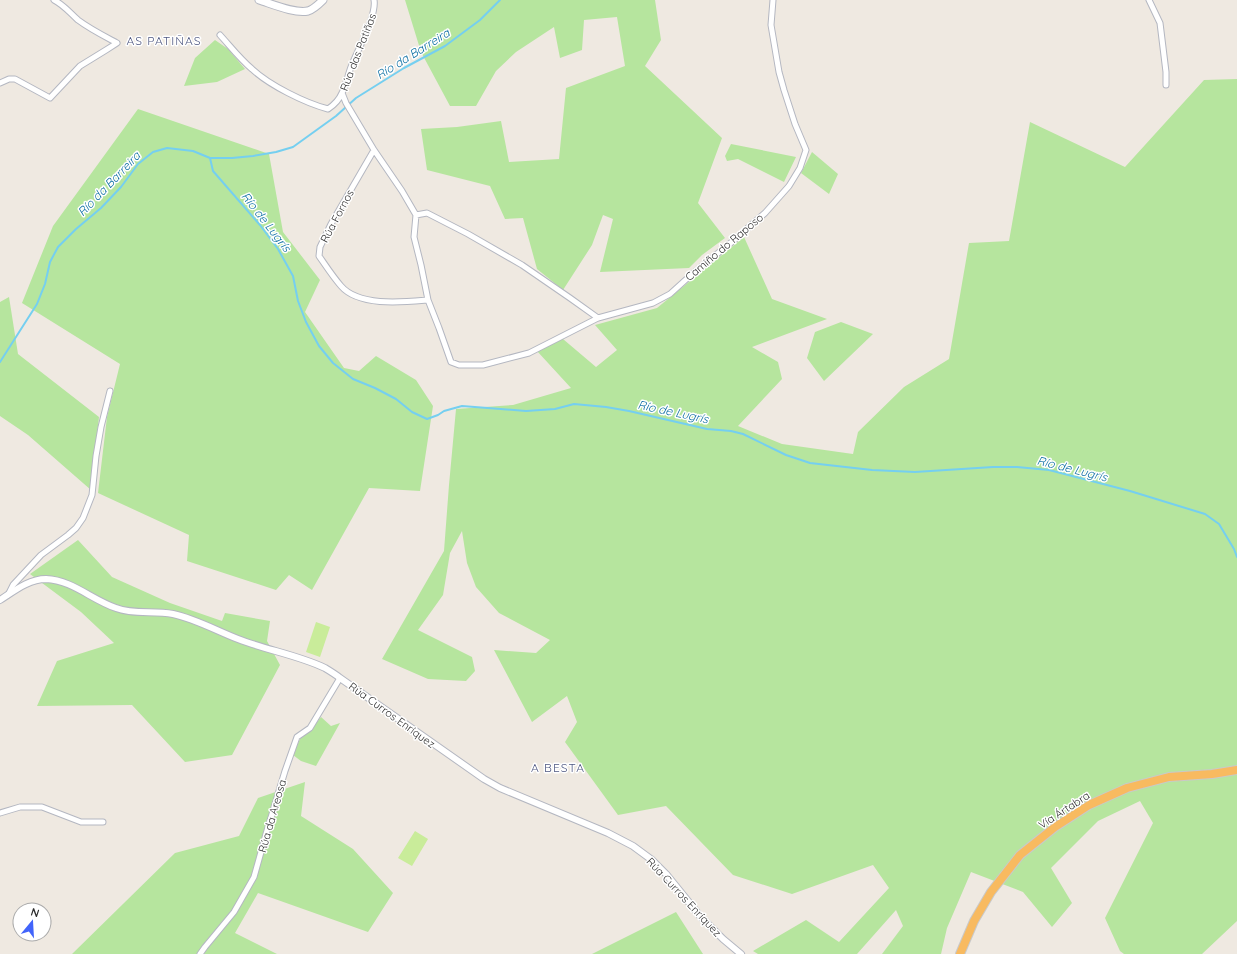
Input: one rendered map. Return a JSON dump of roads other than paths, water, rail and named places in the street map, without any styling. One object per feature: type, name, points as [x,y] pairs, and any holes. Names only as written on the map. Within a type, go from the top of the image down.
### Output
[{"type":"highway","name":"Vía Ártabra","points":[[960,954],[974,921],[991,892],[1020,855],[1055,827],[1089,805],[1127,788],[1169,777],[1212,774],[1237,770]]},
{"type":"main road","points":[[259,0],[299,11],[308,10],[319,5],[323,0]]},
{"type":"street","points":[[0,83],[9,79],[15,79],[50,98],[80,66],[117,43],[78,20],[62,4],[54,0]]},
{"type":"street","name":"Rúa das Patiñas","points":[[220,35],[251,69],[266,80],[316,106],[328,109],[336,104],[342,93],[351,65],[364,38],[375,6],[374,0]]},
{"type":"street","name":"Camiño do Raposo","points":[[598,318],[653,303],[670,294],[765,213],[789,186],[800,168],[806,150],[795,124],[779,72],[771,25],[773,0]]},
{"type":"street","points":[[1149,0],[1160,23],[1166,72],[1166,85]]},
{"type":"street","points":[[342,93],[374,150],[402,191],[416,215],[414,237],[428,300],[451,362],[459,365],[483,365],[529,353],[598,318],[539,276],[468,234],[427,213],[416,215]]},
{"type":"street","name":"Rúa Fornos","points":[[374,150],[331,224],[320,246],[319,256],[342,287],[353,295],[371,300],[399,302],[428,300]]},
{"type":"street","points":[[8,595],[13,585],[41,555],[68,536],[83,518],[92,495],[101,427],[110,391]]},
{"type":"street","name":"Rúa Curros Enríquez","points":[[0,600],[20,587],[32,582],[44,579],[55,580],[67,584],[117,609],[131,612],[171,614],[186,617],[239,639],[325,668],[484,779],[500,788],[608,833],[633,846],[652,860],[666,874],[700,916],[723,939],[741,954]]},
{"type":"street","name":"Rúa da Areosa","points":[[200,954],[234,912],[254,877],[278,792],[297,737],[310,728],[340,678]]},
{"type":"street","points":[[0,812],[20,807],[42,807],[81,822],[103,822]]},
{"type":"waterway","name":"Río da Barreira","points":[[0,362],[37,304],[45,284],[50,262],[58,247],[76,229],[101,208],[121,187],[138,164],[153,152],[167,148],[193,151],[210,158],[232,158],[276,152],[293,147],[336,116],[356,98],[404,68],[445,46],[480,20],[500,0]]},
{"type":"waterway","name":"Río de Lugrís","points":[[210,158],[213,171],[260,225],[278,249],[293,276],[298,301],[306,322],[319,346],[333,363],[353,379],[396,399],[412,412],[427,419],[444,411],[462,406],[526,411],[555,409],[574,404],[606,407],[707,429],[731,431],[743,434],[786,455],[810,463],[872,470],[915,472],[993,467],[1017,467],[1049,470],[1130,491],[1205,514],[1219,524],[1237,557]]},
{"type":"district","name":"AS PATIÑAS","points":[[164,41]]},
{"type":"district","name":"A BESTA","points":[[558,768]]}]
